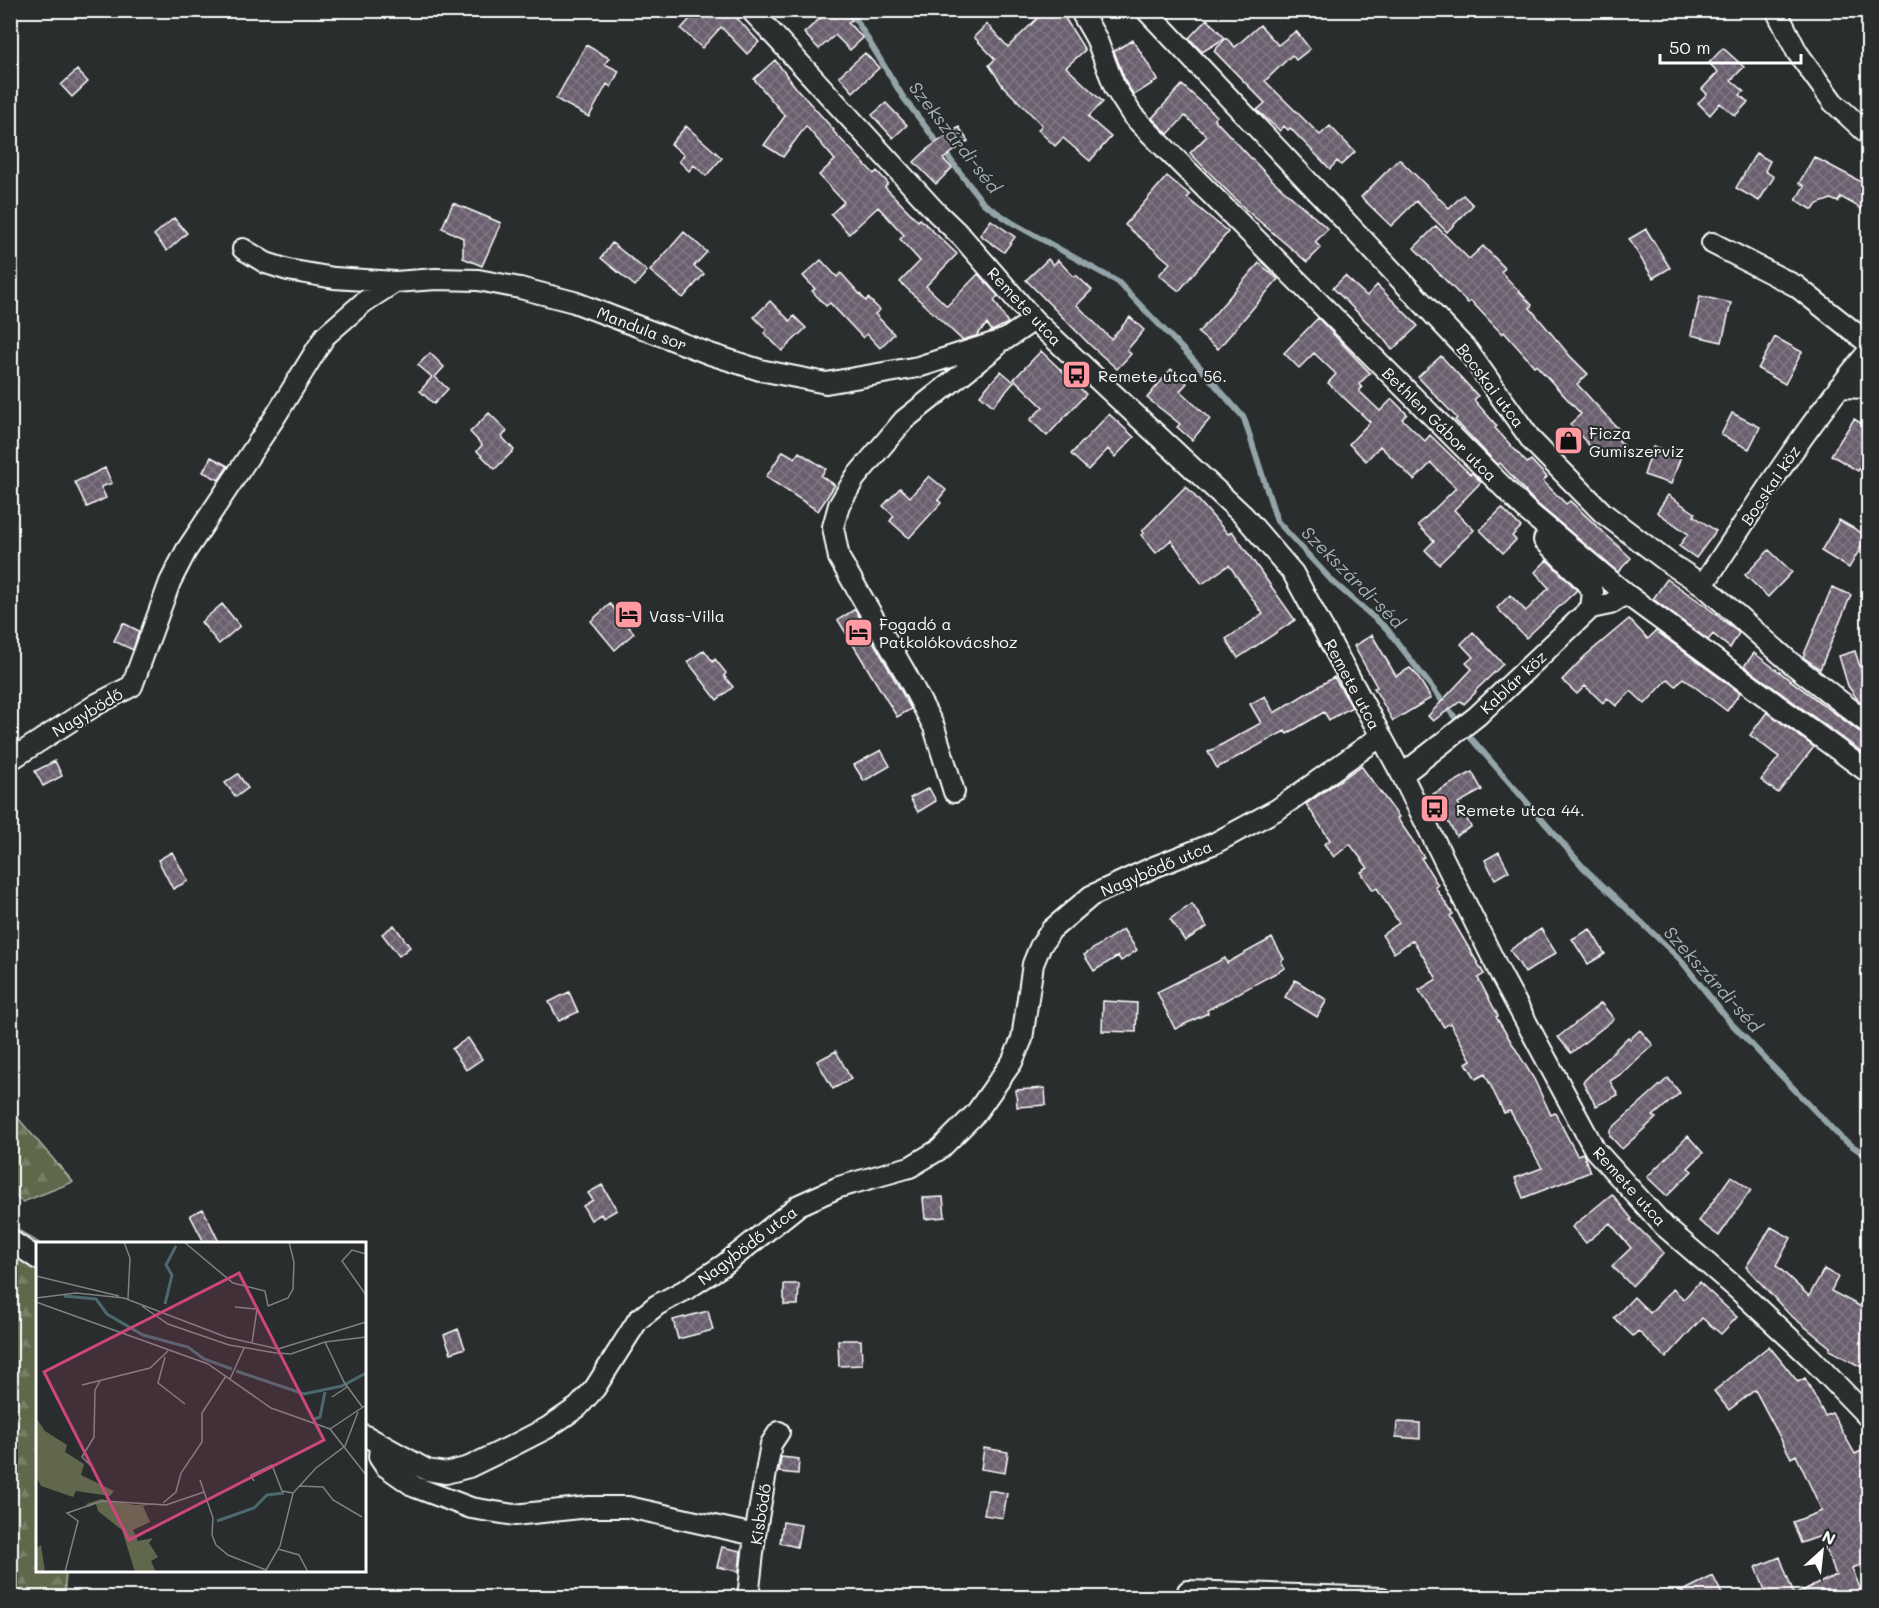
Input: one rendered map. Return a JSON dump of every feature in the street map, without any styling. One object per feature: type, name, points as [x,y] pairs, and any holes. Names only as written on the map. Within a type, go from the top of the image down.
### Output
[{"type":"street","name":"Remete utca","points":[[751,10],[936,212],[962,237],[1034,320],[1245,516],[1293,573],[1402,775],[1502,977],[1595,1150],[1664,1226],[1736,1288],[1810,1357],[1869,1417]]},
{"type":"street","name":"Bethlen Gábor utca","points":[[1080,10],[1096,38],[1115,88],[1133,116],[1526,510],[1626,594],[1869,772]]},
{"type":"street","name":"Bocskai utca","points":[[1146,10],[1468,351],[1532,441],[1603,513],[1669,563],[1703,585],[1791,663],[1869,723]]},
{"type":"street","points":[[1776,10],[1797,52],[1833,102],[1869,134]]},
{"type":"street","points":[[1712,243],[1796,286],[1869,343]]},
{"type":"street","name":"Mandula sor","points":[[243,249],[266,263],[288,270],[334,278],[395,282],[436,279],[478,280],[520,288],[574,302],[710,354],[760,370],[826,383],[918,367],[1006,339],[1034,320]]},
{"type":"street","name":"Nagybödő","points":[[10,760],[97,704],[132,686],[170,582],[186,551],[275,417],[325,336],[364,302],[395,282]]},
{"type":"street","points":[[954,792],[934,727],[839,558],[833,526],[839,504],[855,478],[904,420],[1006,339]]},
{"type":"street","name":"Bocskai köz","points":[[1703,585],[1791,453],[1839,387],[1869,352]]},
{"type":"street","points":[[1839,387],[1869,388]]},
{"type":"street","points":[[1526,510],[1541,537],[1593,592],[1591,608]]},
{"type":"street","name":"Kablár köz","points":[[1402,775],[1477,716],[1591,608],[1610,604],[1626,594]]},
{"type":"street","name":"Nagybödő utca","points":[[372,1440],[427,1470],[446,1473],[469,1467],[512,1446],[547,1428],[578,1407],[595,1388],[638,1320],[657,1305],[725,1264],[799,1205],[839,1187],[910,1167],[940,1149],[976,1113],[1012,1062],[1022,1039],[1032,964],[1051,930],[1091,896],[1154,867],[1215,843],[1268,814],[1381,736]]},
{"type":"street","points":[[10,1240],[36,1258]]},
{"type":"street","name":"Kisbödő","points":[[748,1598],[755,1535],[771,1444],[778,1432]]},
{"type":"street","points":[[372,1440],[385,1466],[415,1487],[471,1508],[514,1515],[589,1507],[628,1507],[755,1535]]},
{"type":"street","points":[[1188,1598],[1188,1591],[1382,1598]]},
{"type":"green space","points":[[10,1110],[73,1182],[23,1202],[11,1194]]},
{"type":"green space","points":[[10,1225],[37,1242],[36,1572],[66,1572],[64,1597],[11,1597]]},
{"type":"building","points":[[698,10],[736,10],[733,14],[759,42],[747,54],[721,27],[702,48],[681,29]]},
{"type":"building","points":[[829,10],[844,10],[852,20],[848,23],[863,38],[850,50],[835,35],[819,49],[804,33]]},
{"type":"building","points":[[1046,10],[1060,10],[1085,50],[1066,67],[1103,102],[1088,117],[1111,137],[1090,161],[1063,138],[1055,146],[1038,130],[1042,125],[1003,86],[989,65],[995,59],[974,37],[987,24],[1008,47]]},
{"type":"building","points":[[1207,19],[1225,38],[1202,52],[1189,38]]},
{"type":"building","points":[[1260,25],[1278,45],[1296,31],[1310,49],[1296,60],[1292,55],[1265,81],[1320,135],[1330,126],[1355,152],[1341,165],[1337,161],[1330,169],[1290,128],[1288,130],[1284,126],[1280,131],[1257,110],[1265,103],[1214,51],[1226,38],[1235,47]]},
{"type":"building","points":[[1133,40],[1158,80],[1134,95],[1126,83],[1114,51]]},
{"type":"building","points":[[586,45],[609,58],[605,64],[619,71],[611,87],[607,84],[589,117],[556,99]]},
{"type":"building","points":[[1723,48],[1744,67],[1731,80],[1744,91],[1740,95],[1748,102],[1735,116],[1720,103],[1710,115],[1698,103],[1707,94],[1702,89],[1718,72],[1709,63]]},
{"type":"building","points":[[865,53],[879,68],[853,92],[839,76]]},
{"type":"building","points":[[775,60],[833,131],[874,174],[877,171],[888,183],[885,187],[918,221],[920,219],[957,254],[926,286],[947,306],[978,274],[998,296],[994,300],[1008,323],[992,331],[987,324],[976,336],[962,340],[900,282],[920,261],[900,239],[904,235],[878,207],[849,234],[831,214],[844,202],[819,175],[835,160],[806,126],[783,157],[764,145],[785,116],[754,79]]},
{"type":"building","points":[[77,70],[88,82],[72,97],[61,85]]},
{"type":"building","points":[[1182,85],[1217,116],[1214,119],[1270,178],[1328,229],[1315,242],[1321,248],[1307,262],[1245,209],[1190,153],[1207,136],[1185,116],[1168,134],[1152,118]]},
{"type":"building","points":[[886,103],[907,125],[893,138],[872,115]]},
{"type":"building","points":[[686,126],[722,158],[706,176],[694,165],[689,171],[679,161],[684,155],[671,144]]},
{"type":"building","points":[[959,127],[968,141],[943,159],[952,168],[936,184],[914,162],[930,147]]},
{"type":"building","points":[[1756,153],[1770,161],[1765,171],[1774,177],[1759,201],[1736,188]]},
{"type":"building","points":[[1814,157],[1869,186],[1869,213],[1841,197],[1838,202],[1831,199],[1817,204],[1813,210],[1796,200],[1804,186],[1799,183]]},
{"type":"building","points":[[1399,159],[1449,208],[1463,195],[1473,205],[1447,232],[1416,201],[1391,226],[1361,197]]},
{"type":"building","points":[[1167,176],[1190,195],[1187,198],[1228,232],[1179,291],[1159,275],[1170,263],[1125,225]]},
{"type":"building","points":[[453,203],[501,223],[482,266],[463,258],[463,238],[442,228]]},
{"type":"building","points":[[174,218],[187,233],[167,251],[154,235]]},
{"type":"building","points":[[991,220],[1015,237],[1004,252],[980,235]]},
{"type":"building","points":[[1436,226],[1469,259],[1483,246],[1505,268],[1501,272],[1532,305],[1530,308],[1588,374],[1577,384],[1623,434],[1618,439],[1624,446],[1609,459],[1601,449],[1596,453],[1570,424],[1581,414],[1536,365],[1534,366],[1504,332],[1502,334],[1471,301],[1468,303],[1414,248]]},
{"type":"building","points":[[1646,229],[1670,268],[1653,278],[1629,239]]},
{"type":"building","points":[[684,232],[707,252],[694,266],[704,274],[683,298],[650,271]]},
{"type":"building","points":[[612,243],[647,271],[635,286],[601,258]]},
{"type":"building","points":[[1048,259],[1053,265],[1058,260],[1074,277],[1076,275],[1092,290],[1077,305],[1111,339],[1130,317],[1144,330],[1127,350],[1131,354],[1117,369],[1026,280]]},
{"type":"building","points":[[821,260],[837,277],[841,273],[866,301],[868,298],[880,310],[875,314],[894,334],[880,348],[867,334],[863,338],[830,303],[826,306],[812,291],[815,289],[803,276]]},
{"type":"building","points":[[1259,263],[1278,279],[1218,349],[1198,333]]},
{"type":"building","points":[[1345,276],[1367,296],[1377,285],[1418,326],[1392,350],[1333,288]]},
{"type":"building","points":[[1700,296],[1731,303],[1722,342],[1691,335]]},
{"type":"building","points":[[770,301],[790,321],[794,316],[806,328],[782,351],[764,333],[767,330],[754,317]]},
{"type":"building","points":[[1318,318],[1370,373],[1359,384],[1362,388],[1359,391],[1380,411],[1392,399],[1407,414],[1402,419],[1425,441],[1430,435],[1481,482],[1454,510],[1474,530],[1439,564],[1425,550],[1434,541],[1418,525],[1456,488],[1431,463],[1414,480],[1380,446],[1366,461],[1349,444],[1370,422],[1328,383],[1336,374],[1314,353],[1299,368],[1284,353]]},
{"type":"building","points":[[1775,337],[1802,352],[1785,384],[1758,369]]},
{"type":"building","points":[[1041,351],[1086,394],[1047,436],[1030,420],[1043,407],[1014,379]]},
{"type":"building","points":[[430,353],[444,367],[435,377],[448,389],[434,404],[420,391],[432,377],[418,365]]},
{"type":"building","points":[[1441,356],[1478,396],[1474,400],[1497,426],[1495,428],[1527,463],[1531,460],[1547,477],[1543,481],[1566,504],[1570,501],[1631,558],[1618,572],[1534,501],[1500,463],[1498,465],[1455,420],[1457,418],[1418,377]]},
{"type":"building","points":[[1171,369],[1187,383],[1180,391],[1210,419],[1192,440],[1177,427],[1180,424],[1147,398]]},
{"type":"building","points":[[1001,371],[1014,382],[993,406],[980,395]]},
{"type":"building","points":[[489,413],[507,431],[502,437],[514,450],[495,469],[477,451],[482,445],[470,432]]},
{"type":"building","points":[[1732,413],[1760,427],[1749,449],[1721,435]]},
{"type":"building","points":[[1109,414],[1134,437],[1115,457],[1108,449],[1088,470],[1071,454]]},
{"type":"building","points":[[1854,419],[1869,428],[1869,453],[1858,471],[1831,455]]},
{"type":"building","points":[[1653,447],[1681,456],[1671,484],[1644,475]]},
{"type":"building","points":[[783,451],[795,458],[799,452],[826,469],[821,476],[835,485],[818,511],[766,477]]},
{"type":"building","points":[[211,457],[228,466],[219,480],[203,472]]},
{"type":"building","points":[[105,468],[112,483],[101,487],[106,498],[87,507],[75,482]]},
{"type":"building","points":[[929,476],[946,490],[938,500],[941,503],[909,538],[890,521],[894,516],[883,506],[900,488],[910,497]]},
{"type":"building","points":[[1186,486],[1228,534],[1232,531],[1295,620],[1238,658],[1226,639],[1263,614],[1229,565],[1202,584],[1171,540],[1156,553],[1141,535],[1144,533],[1142,531]]},
{"type":"building","points":[[1668,495],[1716,531],[1696,558],[1679,546],[1688,534],[1657,512]]},
{"type":"building","points":[[1502,508],[1521,527],[1512,536],[1516,540],[1503,553],[1480,530]]},
{"type":"building","points":[[1839,520],[1867,536],[1849,568],[1821,551]]},
{"type":"building","points":[[1769,550],[1792,572],[1768,597],[1745,575]]},
{"type":"building","points":[[1547,560],[1577,590],[1526,638],[1497,608],[1510,595],[1526,611],[1549,588],[1535,572]]},
{"type":"building","points":[[1667,579],[1739,633],[1730,648],[1713,634],[1708,640],[1653,599]]},
{"type":"building","points":[[1832,587],[1851,595],[1820,669],[1803,657]]},
{"type":"building","points":[[222,604],[240,626],[219,644],[201,622]]},
{"type":"building","points":[[610,604],[634,633],[615,650],[591,621]]},
{"type":"building","points":[[855,609],[911,709],[897,717],[838,620]]},
{"type":"building","points":[[1629,619],[1648,639],[1656,631],[1740,693],[1727,711],[1683,678],[1676,686],[1668,679],[1645,704],[1631,691],[1616,706],[1607,698],[1603,703],[1585,686],[1577,694],[1562,680],[1585,656]]},
{"type":"building","points":[[123,623],[139,631],[133,650],[114,641]]},
{"type":"building","points":[[1473,632],[1503,664],[1464,704],[1461,701],[1433,721],[1428,716],[1472,669],[1466,663],[1473,657],[1461,644]]},
{"type":"building","points":[[1372,635],[1396,676],[1410,668],[1431,698],[1393,721],[1354,646]]},
{"type":"building","points":[[704,650],[726,673],[724,676],[733,687],[717,700],[688,662]]},
{"type":"building","points":[[1855,651],[1869,695],[1869,708],[1858,700],[1848,686],[1839,656]]},
{"type":"building","points":[[1754,653],[1869,739],[1869,757],[1744,666]]},
{"type":"building","points":[[1334,677],[1352,707],[1329,720],[1324,712],[1287,734],[1285,731],[1217,768],[1208,752],[1261,723],[1250,704],[1265,696],[1274,713]]},
{"type":"building","points":[[1767,712],[1814,747],[1778,793],[1761,780],[1779,757],[1750,735]]},
{"type":"building","points":[[881,750],[890,766],[864,781],[854,765]]},
{"type":"building","points":[[55,761],[62,776],[43,786],[35,771]]},
{"type":"building","points":[[1361,766],[1399,817],[1397,818],[1424,857],[1421,858],[1438,885],[1435,887],[1453,914],[1450,916],[1484,974],[1478,978],[1498,1016],[1496,1017],[1534,1079],[1551,1115],[1555,1113],[1577,1155],[1583,1153],[1590,1172],[1523,1198],[1515,1178],[1542,1168],[1510,1111],[1504,1113],[1485,1074],[1476,1079],[1466,1063],[1471,1060],[1450,1023],[1444,1027],[1419,990],[1437,979],[1413,940],[1394,953],[1382,935],[1399,923],[1377,888],[1373,890],[1361,872],[1368,868],[1350,844],[1334,857],[1324,844],[1330,840],[1306,804]]},
{"type":"building","points":[[1472,772],[1482,790],[1458,803],[1471,827],[1456,836],[1433,794]]},
{"type":"building","points":[[238,774],[248,788],[236,797],[225,783]]},
{"type":"building","points":[[929,788],[936,801],[918,812],[910,798]]},
{"type":"building","points":[[172,852],[188,881],[173,889],[158,860]]},
{"type":"building","points":[[1499,852],[1509,871],[1495,879],[1485,860]]},
{"type":"building","points":[[1192,904],[1207,927],[1185,941],[1170,919]]},
{"type":"building","points":[[394,925],[410,947],[399,956],[382,934]]},
{"type":"building","points":[[1123,929],[1137,950],[1121,961],[1118,956],[1094,971],[1084,955]]},
{"type":"building","points":[[1541,929],[1556,953],[1525,973],[1510,950]]},
{"type":"building","points":[[1590,929],[1605,954],[1588,964],[1572,939]]},
{"type":"building","points":[[1272,938],[1284,959],[1281,961],[1285,968],[1207,1010],[1208,1013],[1175,1029],[1157,992],[1225,958],[1227,963]]},
{"type":"building","points":[[1295,980],[1327,1000],[1317,1017],[1285,997]]},
{"type":"building","points":[[569,992],[578,1012],[559,1021],[549,1002]]},
{"type":"building","points":[[1103,1001],[1137,1003],[1136,1032],[1102,1031]]},
{"type":"building","points":[[1601,1003],[1614,1019],[1571,1053],[1558,1037]]},
{"type":"building","points":[[1640,1030],[1653,1045],[1610,1081],[1618,1095],[1596,1106],[1583,1082],[1628,1037],[1630,1039]]},
{"type":"building","points":[[468,1038],[482,1059],[466,1070],[452,1049]]},
{"type":"building","points":[[836,1051],[851,1079],[833,1089],[817,1061]]},
{"type":"building","points":[[1668,1078],[1680,1093],[1653,1116],[1656,1118],[1622,1149],[1610,1136],[1610,1130]]},
{"type":"building","points":[[1045,1088],[1046,1105],[1017,1107],[1016,1090]]},
{"type":"building","points":[[1688,1136],[1703,1153],[1688,1168],[1692,1171],[1667,1196],[1647,1177]]},
{"type":"building","points":[[1731,1176],[1751,1190],[1719,1236],[1699,1221]]},
{"type":"building","points":[[602,1185],[617,1210],[603,1218],[601,1214],[591,1220],[583,1206],[593,1200],[588,1193]]},
{"type":"building","points":[[1612,1194],[1632,1219],[1630,1220],[1664,1253],[1632,1286],[1612,1266],[1631,1248],[1610,1223],[1586,1243],[1572,1227]]},
{"type":"building","points":[[943,1197],[945,1217],[925,1219],[923,1198]]},
{"type":"building","points":[[203,1209],[219,1242],[204,1242],[190,1215]]},
{"type":"building","points":[[1771,1227],[1791,1238],[1776,1265],[1809,1296],[1824,1269],[1838,1277],[1831,1291],[1869,1311],[1869,1371],[1829,1350],[1830,1347],[1789,1314],[1746,1267]]},
{"type":"building","points":[[1699,1282],[1737,1317],[1721,1334],[1702,1318],[1666,1358],[1638,1331],[1633,1336],[1614,1318],[1634,1297],[1650,1313],[1673,1289],[1684,1299]]},
{"type":"building","points":[[784,1284],[799,1284],[798,1305],[784,1305]]},
{"type":"building","points":[[708,1311],[713,1330],[678,1339],[673,1320]]},
{"type":"building","points":[[458,1329],[465,1348],[451,1353],[444,1335]]},
{"type":"building","points":[[838,1340],[861,1340],[862,1365],[839,1366]]},
{"type":"building","points":[[1769,1346],[1798,1382],[1805,1378],[1825,1416],[1832,1413],[1855,1454],[1863,1450],[1869,1463],[1869,1562],[1852,1568],[1864,1598],[1768,1598],[1756,1567],[1780,1557],[1794,1595],[1836,1575],[1821,1536],[1801,1543],[1793,1522],[1822,1511],[1796,1455],[1791,1458],[1755,1390],[1729,1410],[1714,1391]]},
{"type":"building","points":[[1397,1422],[1420,1423],[1420,1439],[1396,1437]]},
{"type":"building","points":[[984,1448],[1008,1452],[1005,1473],[981,1469]]},
{"type":"building","points":[[781,1457],[799,1459],[798,1474],[779,1472]]},
{"type":"building","points":[[988,1490],[1007,1493],[1003,1518],[984,1515]]},
{"type":"building","points":[[783,1522],[801,1525],[797,1547],[780,1543]]},
{"type":"building","points":[[722,1547],[741,1551],[739,1571],[717,1567]]},
{"type":"building","points":[[1713,1576],[1724,1598],[1669,1598]]},
{"type":"waterway","name":"Szekszárdi-séd","points":[[850,10],[903,97],[983,203],[1011,222],[1118,282],[1198,365],[1244,418],[1277,521],[1332,581],[1387,629],[1470,737],[1584,868],[1679,958],[1729,1021],[1841,1138],[1868,1157]]},
{"type":"place","name":"Remete utca 56.","points":[[1077,375]]},
{"type":"place","name":"Ficza Gumiszerviz","points":[[1568,441]]},
{"type":"place","name":"Vass-Villa","points":[[628,615]]},
{"type":"place","name":"Fogadó a Patkolókovácshoz","points":[[858,632]]},
{"type":"place","name":"Remete utca 44.","points":[[1435,809]]}]
